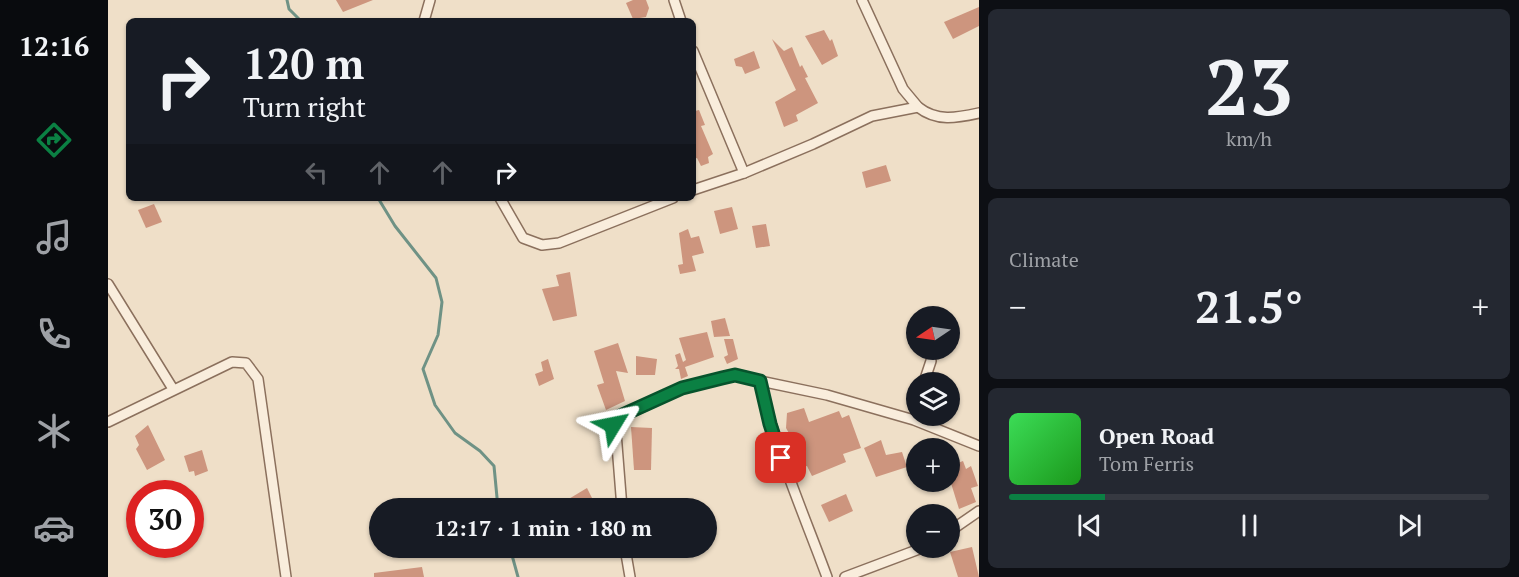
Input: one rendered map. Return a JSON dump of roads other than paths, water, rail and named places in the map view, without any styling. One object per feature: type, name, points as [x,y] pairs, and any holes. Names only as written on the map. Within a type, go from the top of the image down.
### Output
[{"type":"street","points":[[425,18],[430,0]]},
{"type":"street","points":[[674,0],[680,18]]},
{"type":"street","points":[[862,0],[903,89],[918,107],[928,116],[950,119],[979,113]]},
{"type":"street","points":[[696,58],[744,173]]},
{"type":"street","points":[[696,189],[744,173],[872,116],[918,107]]},
{"type":"street","points":[[502,201],[522,238],[542,245],[579,237],[666,201]]},
{"type":"street","points":[[108,284],[173,389]]},
{"type":"street","points":[[927,372],[931,361]]},
{"type":"street","points":[[108,422],[232,362],[246,363],[254,370],[258,379],[286,577]]},
{"type":"street","points":[[620,498],[615,420],[682,388],[735,375],[826,395],[906,418]]},
{"type":"street","points":[[760,381],[770,424],[787,475],[827,577]]},
{"type":"street","points":[[929,426],[979,446]]},
{"type":"street","points":[[960,524],[979,512]]},
{"type":"street","points":[[844,577],[906,554]]},
{"type":"street","points":[[627,558],[630,577]]},
{"type":"waterway","points":[[287,0],[289,9],[298,18]]},
{"type":"waterway","points":[[380,201],[395,226],[436,278],[442,302],[438,335],[423,369],[435,405],[455,433],[480,451],[494,466],[497,498]]},
{"type":"waterway","points":[[513,558],[518,577]]}]
